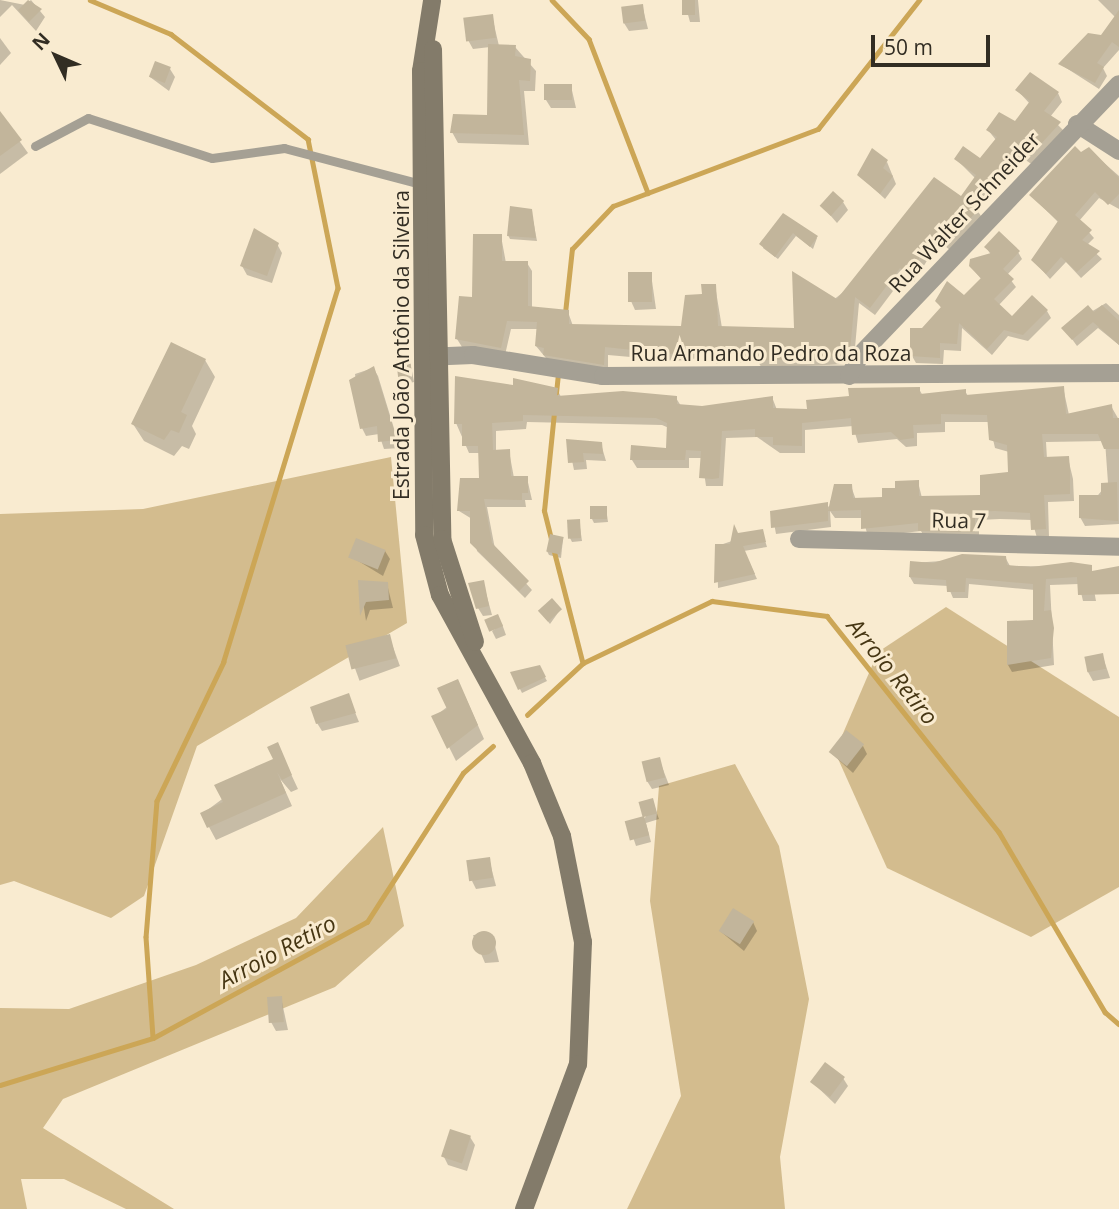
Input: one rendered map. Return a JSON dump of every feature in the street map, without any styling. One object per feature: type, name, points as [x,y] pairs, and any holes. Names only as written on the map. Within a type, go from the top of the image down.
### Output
[{"type":"main road","name":"Estrada João Antônio da Silveira","points":[[432,1],[421,71],[423,185],[442,538],[486,675],[562,836],[583,942],[578,1064],[523,1209]]},
{"type":"main road","name":"Estrada João Antônio da Silveira","points":[[432,1],[433,357]]},
{"type":"street","name":"Rua Walter Schneider","points":[[849,376],[861,354],[1077,124],[1119,84]]},
{"type":"street","points":[[1077,124],[1119,151]]},
{"type":"street","name":"Rua Armando Pedro da Roza","points":[[433,357],[472,355],[603,376],[1119,373]]},
{"type":"street","name":"Rua 7","points":[[799,539],[1119,547]]},
{"type":"lane","points":[[35,146],[88,118],[212,158],[284,148],[423,185]]},
{"type":"shaded area","points":[[391,457],[407,623],[197,746],[144,896],[111,918],[14,881],[0,885],[0,514],[143,509]]},
{"type":"shaded area","points":[[946,607],[1119,717],[1119,887],[1031,937],[887,868],[835,752],[878,652]]},
{"type":"shaded area","points":[[735,764],[779,846],[809,999],[780,1157],[785,1209],[627,1209],[681,1096],[650,901],[659,786]]},
{"type":"shaded area","points":[[383,827],[404,926],[335,987],[63,1099],[43,1128],[174,1209],[126,1209],[64,1179],[21,1179],[27,1209],[0,1209],[0,1008],[69,1009],[196,965],[296,918]]},
{"type":"building","points":[[28,0],[42,9],[29,22],[18,10]]},
{"type":"building","points":[[682,0],[695,0],[695,15],[682,15]]},
{"type":"building","points":[[643,4],[645,21],[623,24],[621,7]]},
{"type":"building","points":[[1119,10],[1119,47],[1112,42],[1097,63],[1104,67],[1095,83],[1058,64],[1088,33],[1101,35]]},
{"type":"building","points":[[493,14],[496,38],[466,41],[463,18]]},
{"type":"building","points":[[488,44],[516,45],[515,56],[531,59],[530,81],[519,80],[524,135],[450,133],[453,114],[487,115]]},
{"type":"building","points":[[155,61],[171,67],[165,83],[149,77]]},
{"type":"building","points":[[1030,72],[1059,92],[1044,111],[1061,122],[1028,158],[1019,152],[987,181],[972,204],[979,209],[946,244],[934,234],[909,275],[900,268],[870,308],[855,297],[850,351],[842,356],[755,361],[755,354],[704,356],[704,348],[670,354],[605,347],[604,365],[543,355],[544,348],[535,346],[537,322],[507,321],[501,348],[455,339],[459,296],[472,297],[473,234],[502,234],[502,261],[528,261],[528,306],[569,310],[569,324],[681,326],[685,295],[702,294],[701,284],[716,284],[718,326],[794,328],[792,271],[837,299],[934,177],[961,196],[976,175],[954,159],[963,146],[980,158],[997,137],[986,130],[999,112],[1015,121],[1030,101],[1015,90]]},
{"type":"building","points":[[544,84],[572,84],[572,100],[544,100]]},
{"type":"building","points":[[0,111],[22,140],[0,156]]},
{"type":"building","points":[[1075,146],[1081,152],[1089,147],[1119,178],[1119,194],[1108,205],[1095,192],[1075,215],[1092,230],[1082,240],[1100,251],[1077,272],[1061,257],[1046,274],[1031,260],[1058,221],[1029,195]]},
{"type":"building","points":[[872,148],[888,160],[883,168],[893,176],[880,194],[857,175]]},
{"type":"building","points":[[833,191],[844,201],[831,216],[820,206]]},
{"type":"building","points":[[510,206],[532,209],[536,238],[507,236]]},
{"type":"building","points":[[783,213],[818,236],[810,247],[793,233],[775,257],[759,244]]},
{"type":"building","points":[[254,228],[279,243],[267,276],[240,266]]},
{"type":"building","points":[[999,231],[1020,251],[1003,269],[1014,279],[994,299],[1012,316],[1032,295],[1048,310],[1023,335],[1004,330],[987,349],[959,323],[957,344],[940,343],[940,358],[910,356],[910,328],[922,328],[941,307],[935,301],[947,281],[964,295],[981,278],[969,266],[970,259],[991,253],[984,247]]},
{"type":"building","points":[[628,272],[652,272],[652,302],[628,302]]},
{"type":"building","points":[[1088,305],[1094,312],[1102,305],[1119,321],[1119,345],[1093,322],[1072,340],[1061,328]]},
{"type":"building","points":[[171,342],[206,359],[181,412],[187,415],[179,433],[171,430],[164,440],[131,424]]},
{"type":"building","points":[[410,359],[412,376],[398,378],[396,361]]},
{"type":"building","points":[[374,366],[397,440],[378,442],[377,426],[360,429],[349,380]]},
{"type":"building","points":[[455,376],[513,385],[513,378],[558,388],[557,396],[623,391],[677,396],[677,404],[702,406],[773,396],[773,408],[807,409],[806,400],[849,396],[848,388],[920,387],[920,394],[966,389],[966,395],[1064,386],[1066,414],[1112,404],[1113,418],[1119,418],[1119,449],[1104,449],[1098,434],[1042,434],[1044,457],[1069,456],[1070,470],[1070,494],[1044,495],[1046,529],[1031,530],[1030,513],[995,511],[975,512],[975,532],[918,531],[918,523],[861,529],[861,510],[828,511],[834,484],[852,484],[853,498],[882,497],[882,488],[895,488],[895,481],[919,480],[919,496],[980,495],[980,475],[1008,472],[1007,445],[989,440],[987,415],[941,414],[941,424],[913,425],[914,438],[900,440],[891,432],[852,435],[851,418],[802,423],[802,446],[773,445],[773,437],[755,437],[755,429],[722,431],[719,478],[713,479],[699,478],[701,451],[686,450],[685,460],[630,460],[631,445],[666,448],[667,423],[656,418],[523,415],[523,421],[492,423],[493,450],[510,449],[511,476],[528,476],[528,493],[522,493],[522,500],[484,499],[492,543],[529,581],[519,591],[470,543],[470,511],[457,511],[460,478],[479,478],[478,446],[462,446],[462,424],[454,424]]},
{"type":"building","points":[[566,439],[602,442],[603,454],[583,453],[584,462],[568,463]]},
{"type":"building","points":[[1117,482],[1118,521],[1079,518],[1079,495],[1101,495],[1101,483]]},
{"type":"building","points":[[828,502],[828,521],[771,528],[770,511]]},
{"type":"building","points":[[590,506],[607,506],[607,519],[590,519]]},
{"type":"building","points":[[580,519],[581,538],[568,539],[567,520]]},
{"type":"building","points":[[734,524],[738,533],[763,529],[766,542],[743,546],[755,574],[714,583],[715,544],[730,544]]},
{"type":"building","points":[[550,534],[564,537],[560,555],[546,552]]},
{"type":"building","points":[[356,538],[386,550],[378,569],[348,557]]},
{"type":"building","points":[[962,554],[1006,556],[1007,565],[1031,567],[1071,562],[1092,565],[1092,571],[1119,566],[1119,594],[1078,595],[1077,577],[1046,579],[1044,611],[1051,610],[1054,628],[1051,658],[1007,665],[1007,621],[1033,620],[1033,584],[966,578],[965,592],[947,592],[946,580],[909,577],[910,561],[933,563]]},
{"type":"building","points":[[358,580],[388,582],[389,600],[366,602],[360,616]]},
{"type":"building","points":[[484,580],[489,606],[476,609],[468,583]]},
{"type":"building","points":[[552,598],[562,609],[548,622],[538,611]]},
{"type":"building","points":[[498,614],[503,626],[489,632],[484,620]]},
{"type":"building","points":[[390,634],[396,658],[351,669],[345,645]]},
{"type":"building","points":[[1103,653],[1106,669],[1087,672],[1084,657]]},
{"type":"building","points":[[540,665],[546,677],[518,690],[510,672]]},
{"type":"building","points":[[458,679],[478,725],[447,749],[431,716],[447,709],[437,688]]},
{"type":"building","points":[[349,693],[356,713],[316,724],[310,707]]},
{"type":"building","points":[[846,730],[864,744],[847,766],[829,752]]},
{"type":"building","points":[[278,742],[292,775],[282,780],[277,772],[286,793],[207,828],[200,813],[223,802],[214,785],[273,759],[267,747]]},
{"type":"building","points":[[660,757],[665,777],[647,782],[642,762]]},
{"type":"building","points":[[653,798],[657,813],[643,817],[639,802]]},
{"type":"building","points":[[644,816],[649,835],[630,840],[625,821]]},
{"type":"building","points":[[490,857],[493,878],[469,881],[466,860]]},
{"type":"building","points":[[733,908],[754,921],[740,944],[719,931]]},
{"type":"building","points":[[484,931],[495,938],[496,943],[489,954],[484,955],[473,948],[472,943],[479,932]]},
{"type":"building","points":[[282,996],[284,1022],[269,1023],[267,997]]},
{"type":"building","points":[[825,1062],[845,1077],[830,1097],[810,1082]]},
{"type":"building","points":[[450,1129],[471,1136],[462,1163],[441,1157]]},
{"type":"waterway","points":[[90,0],[171,34],[308,139],[338,288],[224,662],[157,801],[146,937],[153,1038]]},
{"type":"waterway","points":[[552,0],[589,39],[648,193]]},
{"type":"waterway","points":[[565,313],[572,249],[613,206],[818,129],[919,0]]},
{"type":"waterway","points":[[556,393],[558,374]]},
{"type":"waterway","points":[[551,539],[544,511],[554,412]]},
{"type":"waterway","points":[[554,550],[583,663]]},
{"type":"waterway","name":"Arroio Retiro","points":[[527,715],[583,663],[712,601],[827,616],[999,832],[1105,1012],[1119,1024]]},
{"type":"waterway","name":"Arroio Retiro","points":[[0,1085],[153,1038],[367,922],[463,773],[493,746]]}]
